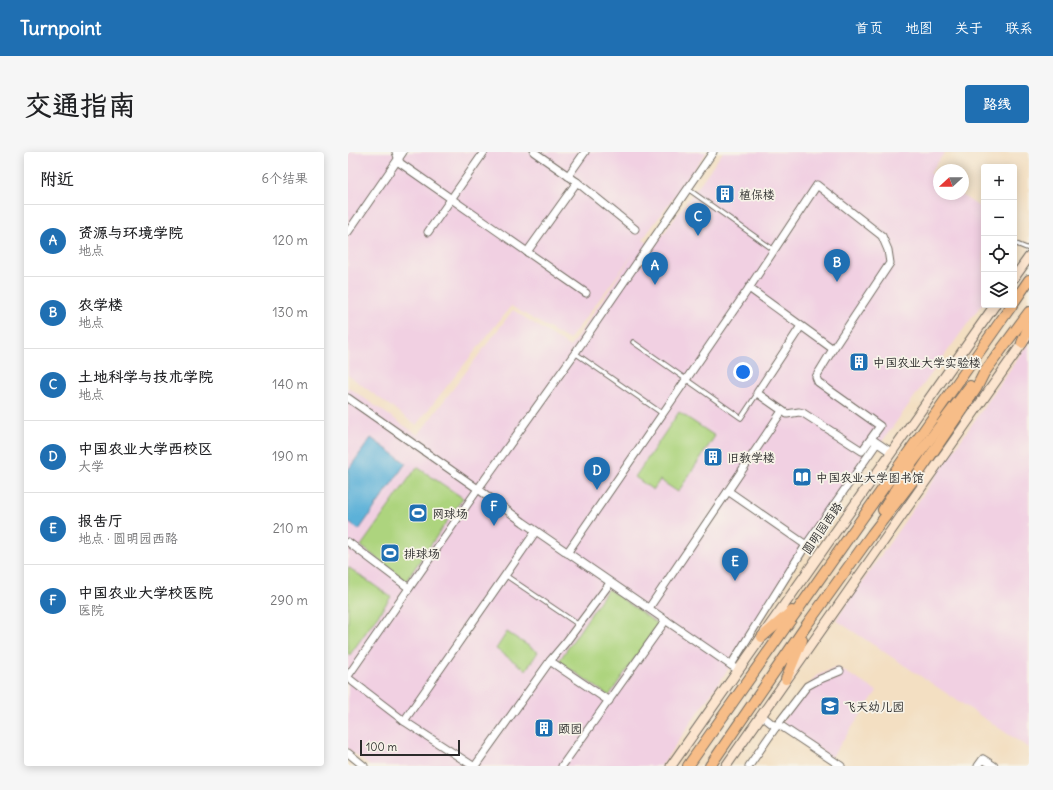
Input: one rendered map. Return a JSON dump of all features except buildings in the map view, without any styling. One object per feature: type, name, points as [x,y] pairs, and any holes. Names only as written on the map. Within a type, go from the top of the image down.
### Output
[{"type":"main road","points":[[1017,298],[1029,280]]},
{"type":"main road","points":[[688,766],[1010,308]]},
{"type":"main road","points":[[710,766],[808,623],[872,534],[882,512],[909,467],[969,387],[984,373],[1029,312]]},
{"type":"main road","points":[[1022,343],[1029,326]]},
{"type":"main road","points":[[762,637],[803,602]]},
{"type":"main road","points":[[786,679],[808,623]]},
{"type":"street","points":[[348,232],[397,155],[403,152]]},
{"type":"street","points":[[428,232],[484,152]]},
{"type":"street","points":[[534,152],[577,182],[635,229]]},
{"type":"street","points":[[568,176],[586,152]]},
{"type":"street","points":[[610,583],[550,661],[474,766],[404,721],[348,677],[478,489],[575,353],[713,152]]},
{"type":"street","points":[[397,155],[400,163],[586,293]]},
{"type":"street","points":[[527,252],[577,182]]},
{"type":"street","points":[[348,398],[610,583],[649,608],[735,668],[806,545],[874,441],[880,426],[818,382],[816,377],[890,263],[888,250],[882,236],[817,185],[749,288],[568,553]]},
{"type":"street","points":[[1017,274],[1029,257]]},
{"type":"street","points":[[749,288],[833,349]]},
{"type":"street","name":"圆明园西路","points":[[671,766],[735,668],[762,637],[993,308]]},
{"type":"street","points":[[801,326],[757,393],[787,414],[799,412],[804,413],[862,451],[874,441]]},
{"type":"street","points":[[726,766],[1029,332]]},
{"type":"street","points":[[649,608],[782,411]]},
{"type":"street","points":[[874,441],[891,452]]},
{"type":"street","points":[[728,491],[806,545]]},
{"type":"street","points":[[404,721],[536,531]]},
{"type":"street","points":[[348,542],[409,588]]},
{"type":"street","points":[[562,766],[666,620]]},
{"type":"street","points":[[550,661],[609,701]]},
{"type":"street","points":[[749,766],[777,725],[807,686],[840,671]]},
{"type":"street","points":[[761,715],[841,766]]},
{"type":"street","points":[[348,753],[364,766]]},
{"type":"street","points":[[978,766],[983,758],[994,766]]},
{"type":"lane","points":[[687,189],[774,250]]},
{"type":"lane","points":[[1017,244],[1029,248]]},
{"type":"lane","points":[[633,342],[741,418],[757,393]]},
{"type":"lane","points":[[575,353],[663,414]]},
{"type":"lane","points":[[505,575],[579,625]]},
{"type":"shaded area","points":[[348,152],[707,152],[643,239],[653,248],[723,152],[945,152],[936,164],[933,164],[933,169],[930,173],[933,175],[933,200],[969,200],[981,208],[981,305],[807,545],[731,665],[661,766],[370,766],[348,749],[348,387],[418,435],[513,310],[570,347],[635,252],[569,340],[511,306],[416,425],[348,375]]},
{"type":"shaded area","points":[[1029,342],[1029,748],[836,620]]},
{"type":"shaded area","name":"飞天幼儿园","points":[[837,667],[877,691],[831,758],[782,722],[816,676]]},
{"type":"green space","points":[[679,412],[715,436],[678,492],[660,480],[653,490],[635,477]]},
{"type":"green space","name":"网球场","points":[[417,467],[463,498],[406,581],[361,546]]},
{"type":"green space","points":[[348,567],[391,597],[349,656],[348,655]]},
{"type":"green space","points":[[608,589],[658,624],[609,696],[559,661]]},
{"type":"green space","points":[[507,632],[538,652],[526,670],[496,649]]},
{"type":"water","points":[[371,438],[406,463],[359,530],[348,522],[348,470]]},
{"type":"place","name":"植保楼","points":[[725,194]]},
{"type":"place","name":"土地科学与技术学院","points":[[698,236]]},
{"type":"place","name":"农学楼","points":[[837,282]]},
{"type":"place","name":"资源与环境学院","points":[[655,285]]},
{"type":"place","name":"中国农业大学实验楼","points":[[859,362]]},
{"type":"place","name":"旧教学楼","points":[[713,457]]},
{"type":"place","name":"中国农业大学图书馆","points":[[802,477]]},
{"type":"place","name":"中国农业大学西校区","points":[[597,490]]},
{"type":"place","name":"网球场","points":[[418,513]]},
{"type":"place","name":"中国农业大学校医院","points":[[494,526]]},
{"type":"place","name":"排球场","points":[[390,553]]},
{"type":"place","name":"报告厅","points":[[735,581]]},
{"type":"place","name":"飞天幼儿园","points":[[830,706]]},
{"type":"place","name":"颐园","points":[[544,728]]}]
